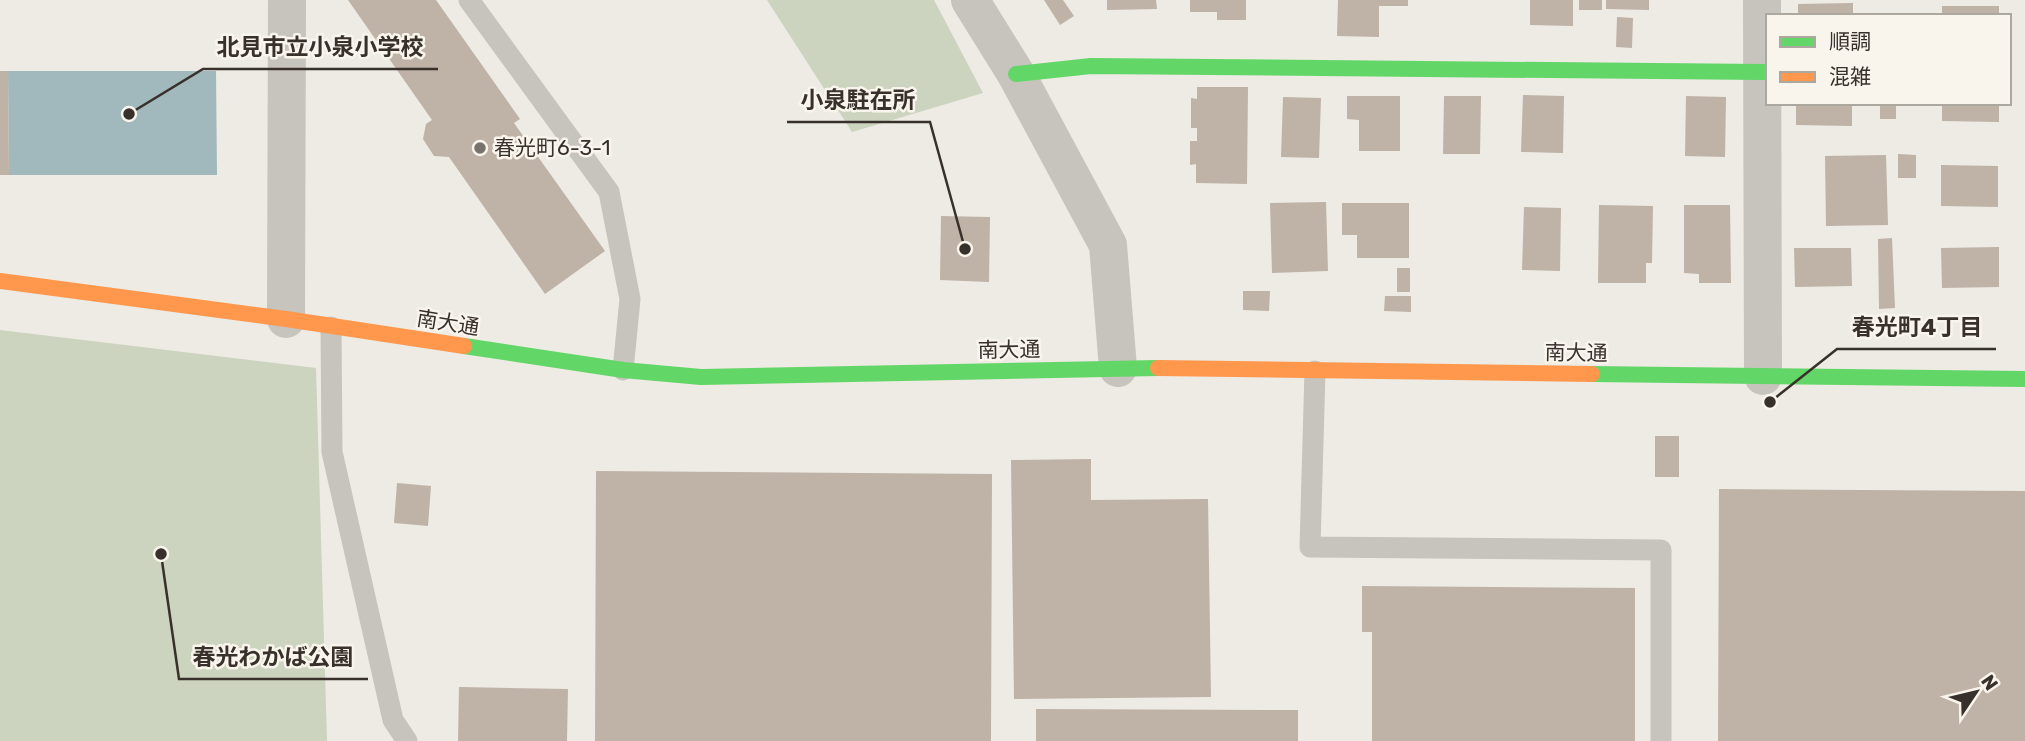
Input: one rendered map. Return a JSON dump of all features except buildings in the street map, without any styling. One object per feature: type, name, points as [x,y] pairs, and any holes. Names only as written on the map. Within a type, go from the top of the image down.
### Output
[{"type":"street","points":[[286,319],[287,0]]},
{"type":"street","points":[[970,0],[1016,74],[1108,245],[1118,368]]},
{"type":"street","points":[[1762,0],[1763,376]]},
{"type":"street","points":[[1016,74],[1091,66],[1763,72]]},
{"type":"street","name":"南大通","points":[[0,281],[286,319],[623,370],[701,377],[1118,368],[2025,379]]},
{"type":"lane","points":[[469,0],[609,192],[629,299],[623,370]]},
{"type":"lane","points":[[331,327],[332,452],[393,720],[407,741]]},
{"type":"lane","points":[[1315,371],[1310,547],[1661,550],[1661,741]]},
{"type":"green space","points":[[767,0],[934,0],[983,93],[852,132]]},
{"type":"green space","points":[[0,330],[316,368],[327,741],[0,741]]},
{"type":"water","points":[[8,71],[216,71],[217,175],[9,175]]},
{"type":"traffic: fast","points":[[1016,74],[1091,66],[1763,72]]},
{"type":"traffic: fast","points":[[464,346],[623,370],[701,377],[1158,368]]},
{"type":"traffic: fast","points":[[1592,374],[2025,379]]},
{"type":"traffic: slow","points":[[0,281],[464,346]]},
{"type":"traffic: slow","points":[[1158,368],[1592,374]]},
{"type":"place","name":"北見市立小泉小学校","points":[[129,114]]},
{"type":"place","name":"春光町6-3-1","points":[[480,148]]},
{"type":"place","name":"小泉駐在所","points":[[965,249]]},
{"type":"place","name":"春光町4丁目","points":[[1770,402]]},
{"type":"place","name":"春光わかば公園","points":[[161,554]]}]
